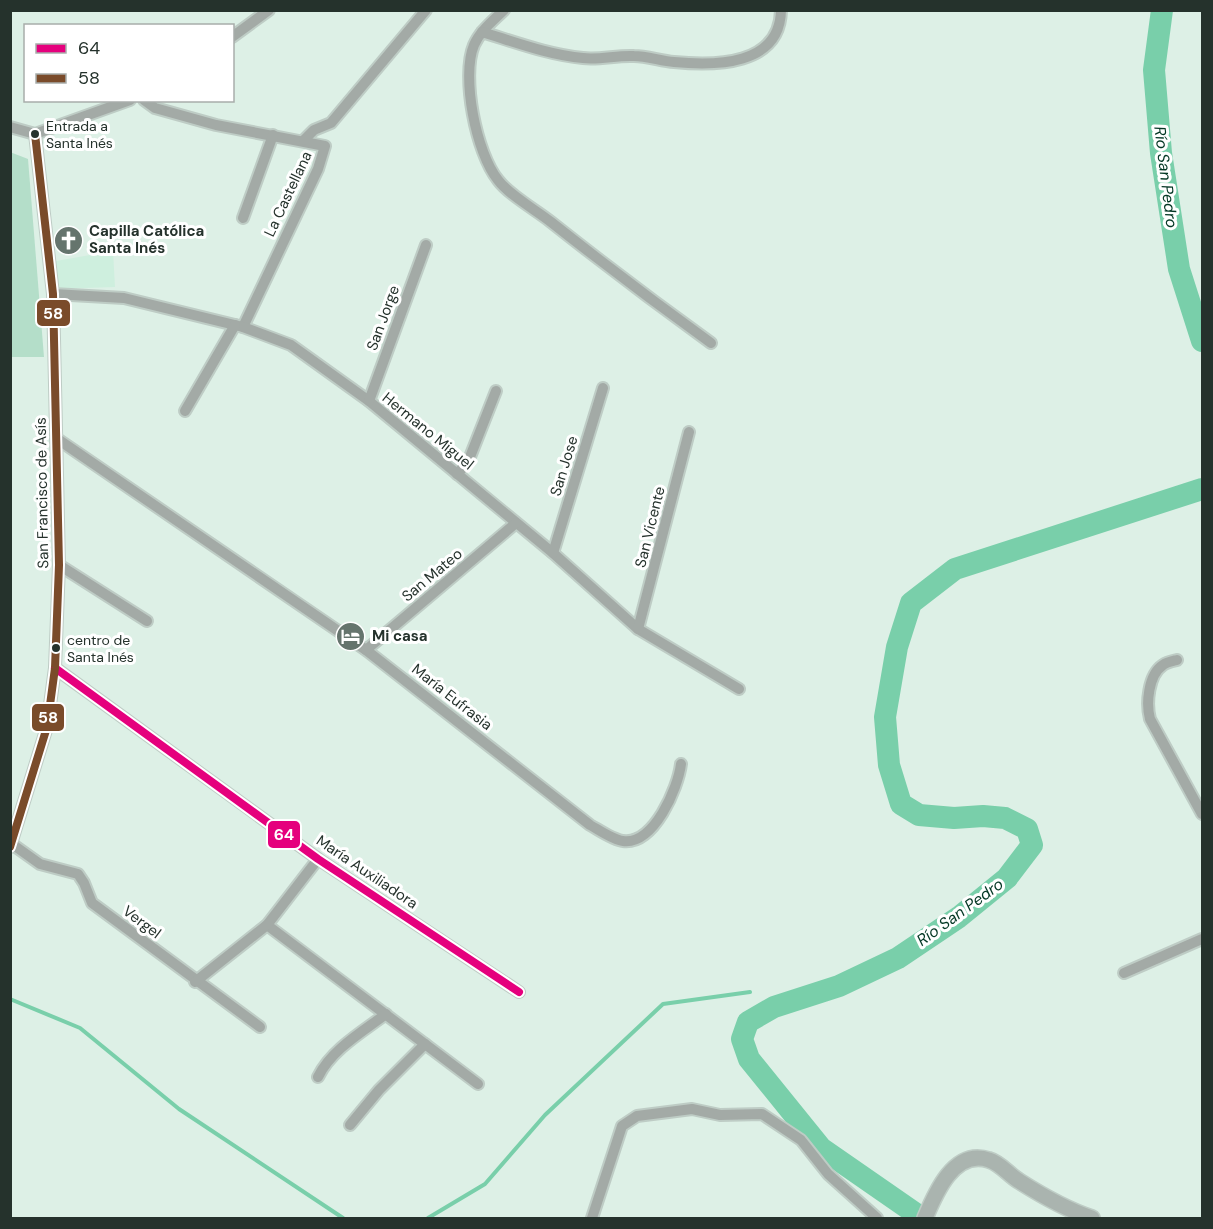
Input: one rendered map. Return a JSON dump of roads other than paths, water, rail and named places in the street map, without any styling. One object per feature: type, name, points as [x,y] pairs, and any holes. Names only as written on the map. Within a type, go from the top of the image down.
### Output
[{"type":"street","points":[[234,36],[269,10]]},
{"type":"street","points":[[304,140],[314,130],[331,123],[426,10]]},
{"type":"street","points":[[504,10],[482,32],[474,45],[467,74],[480,141],[497,180],[621,278],[711,343]]},
{"type":"street","points":[[482,32],[533,48],[585,58],[633,56],[673,62],[716,64],[751,57],[766,47],[781,27],[781,10]]},
{"type":"street","points":[[10,127],[34,134],[124,102]]},
{"type":"street","name":"La Castellana","points":[[147,102],[156,108],[216,125],[321,143],[325,149],[239,326]]},
{"type":"street","name":"San Francisco de Asís","points":[[11,846],[41,752],[55,668],[59,565],[53,294],[34,134]]},
{"type":"street","points":[[243,218],[273,135]]},
{"type":"street","name":"San Jorge","points":[[369,401],[426,245]]},
{"type":"street","name":"Hermano Miguel","points":[[53,294],[124,298],[239,326],[291,345],[369,401],[553,553],[638,629],[739,689]]},
{"type":"street","points":[[185,411],[239,326]]},
{"type":"street","name":"San Jose","points":[[553,553],[603,388]]},
{"type":"street","points":[[457,474],[468,462],[496,391]]},
{"type":"street","name":"San Vicente","points":[[638,629],[690,432]]},
{"type":"street","name":"María Eufrasia","points":[[56,438],[366,650],[590,825],[622,842],[634,840],[656,823],[680,777],[681,764]]},
{"type":"street","name":"San Mateo","points":[[366,650],[516,523]]},
{"type":"street","points":[[59,565],[147,621]]},
{"type":"street","points":[[1177,660],[1162,665],[1155,675],[1147,706],[1150,719],[1203,814]]},
{"type":"street","name":"María Auxiliadora","points":[[55,668],[318,859],[519,992]]},
{"type":"street","name":"Vergel","points":[[11,846],[40,864],[78,874],[92,903],[195,982],[260,1027]]},
{"type":"street","points":[[195,982],[267,925],[318,859]]},
{"type":"street","points":[[267,925],[477,1084]]},
{"type":"street","points":[[1124,973],[1203,939]]},
{"type":"street","points":[[318,1077],[323,1067],[335,1054],[386,1014]]},
{"type":"street","points":[[350,1125],[379,1090],[425,1044]]},
{"type":"street","points":[[592,1218],[622,1126],[637,1116],[692,1109],[720,1115],[762,1114],[801,1140],[828,1174],[877,1218]]},
{"type":"street","points":[[925,1218],[935,1194],[947,1176],[966,1161],[988,1159],[1017,1181],[1092,1218]]},
{"type":"waterway","name":"Río San Pedro","points":[[1162,10],[1154,70],[1161,153],[1179,269],[1202,341]]},
{"type":"waterway","name":"Río San Pedro","points":[[922,1218],[821,1148],[749,1059],[742,1039],[748,1022],[774,1007],[839,986],[898,958],[959,917],[1007,878],[1032,845],[1027,829],[1005,818],[919,815],[901,804],[889,765],[885,717],[897,647],[911,603],[955,569],[1202,489]]},
{"type":"waterway","points":[[428,1218],[485,1184],[545,1115],[663,1004],[750,992]]},
{"type":"waterway","points":[[10,999],[80,1028],[179,1109],[343,1218]]},
{"type":"place","name":"Entrada a Santa Inés","points":[[35,134]]},
{"type":"place","name":"Capilla Católica Santa Inés","points":[[68,240]]},
{"type":"place","name":"Mi casa","points":[[351,636]]},
{"type":"place","name":"centro de Santa Inés","points":[[56,648]]}]
